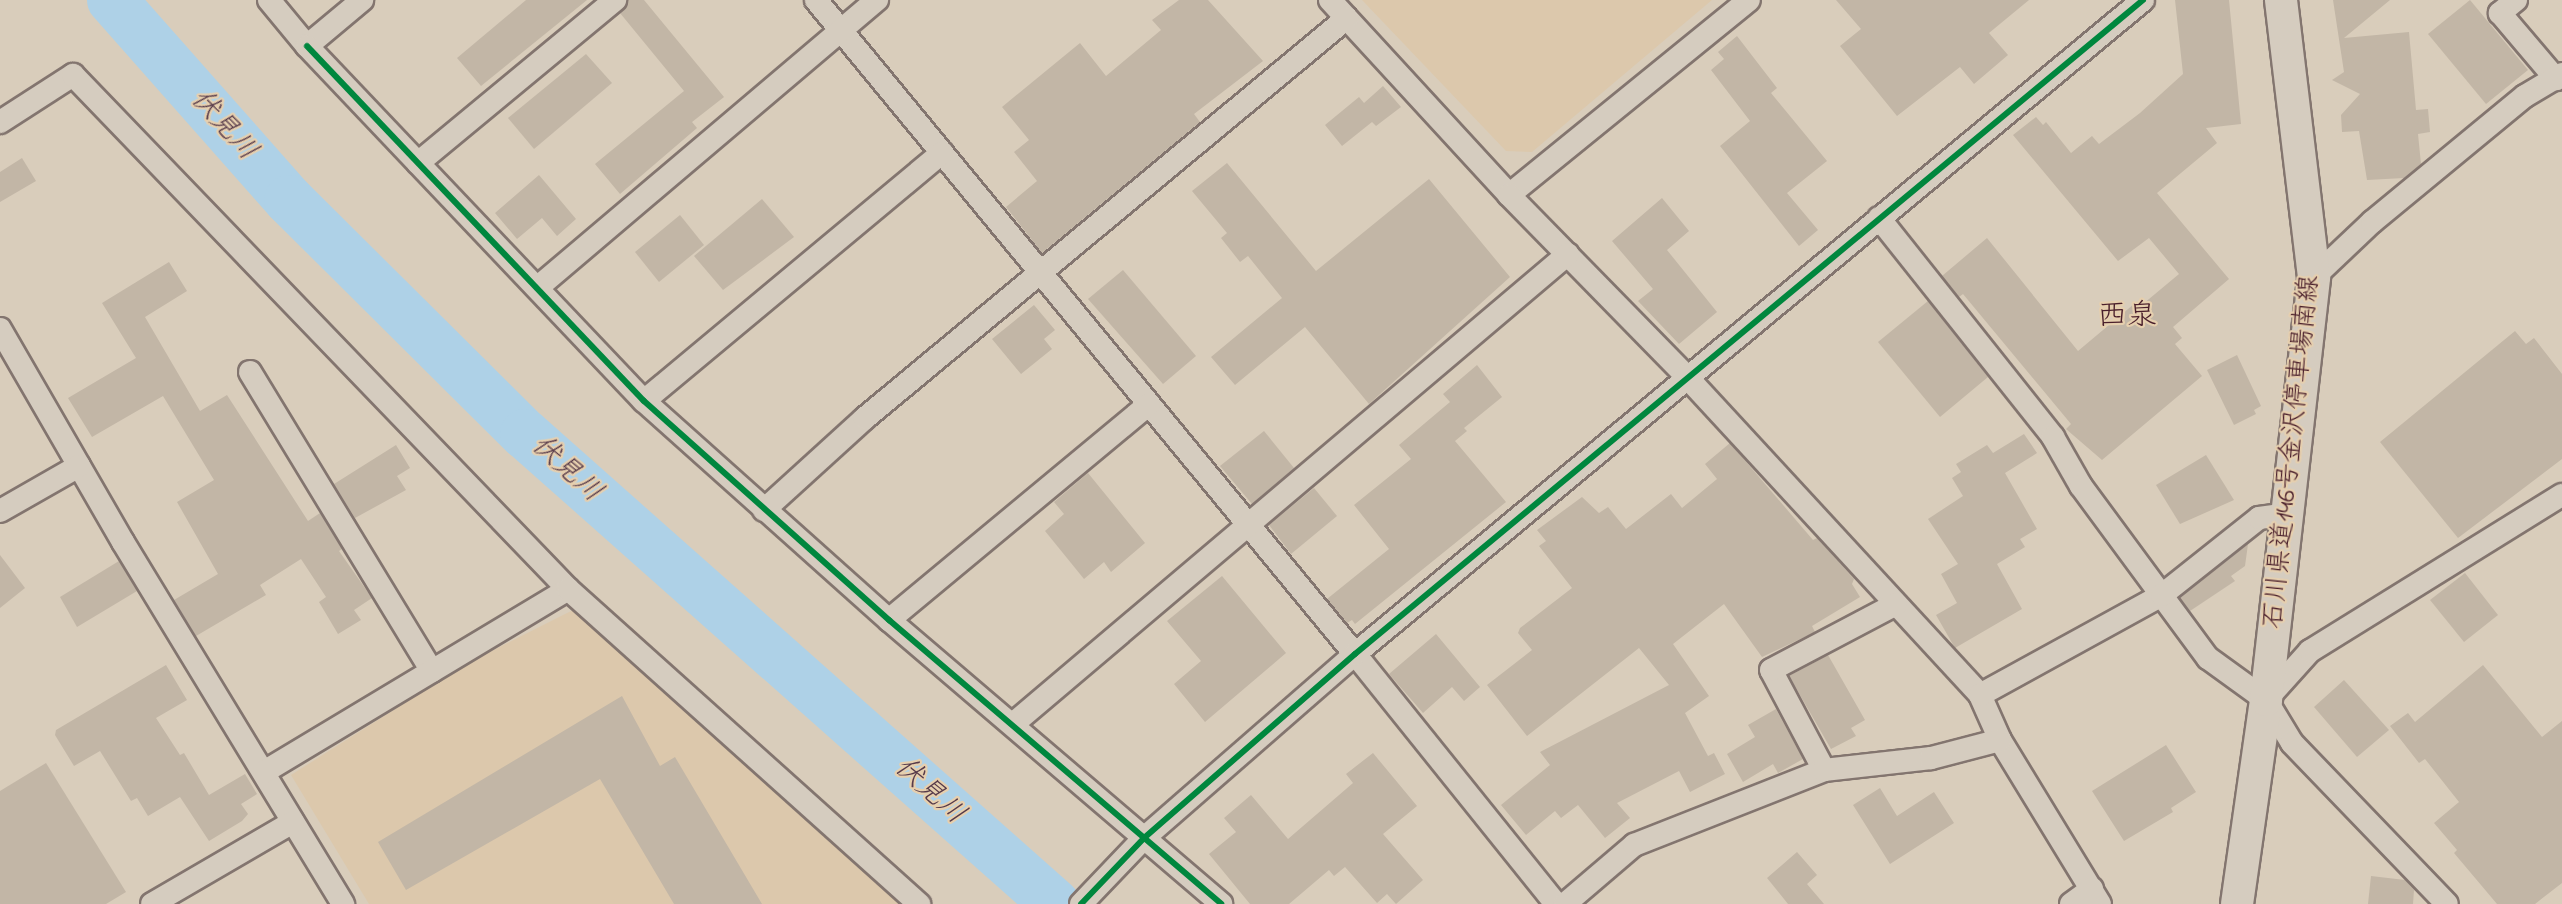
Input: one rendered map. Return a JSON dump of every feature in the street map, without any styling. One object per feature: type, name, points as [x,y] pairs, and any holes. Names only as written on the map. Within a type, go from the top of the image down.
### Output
[{"type":"main road","name":"石川県道146号金沢停車場南線","points":[[2237,904],[2266,700],[2314,277],[2281,0]]},
{"type":"street","points":[[269,0],[307,46],[644,401],[889,620],[1013,724],[1137,844],[1221,904]]},
{"type":"street","points":[[307,46],[362,0]]},
{"type":"street","points":[[418,163],[615,0]]},
{"type":"street","points":[[816,0],[1355,654],[1556,904]]},
{"type":"street","points":[[537,288],[877,0]]},
{"type":"street","points":[[1330,0],[1509,195],[1686,376],[1980,694],[2000,740],[2096,897],[2071,904]]},
{"type":"street","points":[[1509,195],[1749,0]]},
{"type":"street","points":[[1081,904],[1137,844],[1355,654],[1686,376],[2143,0]]},
{"type":"street","points":[[2314,277],[2372,222],[2525,96],[2559,77],[2500,13],[2516,0]]},
{"type":"street","points":[[764,510],[865,418],[1347,18]]},
{"type":"street","points":[[0,122],[73,75],[568,589],[919,904]]},
{"type":"street","points":[[644,401],[942,153]]},
{"type":"street","points":[[1879,218],[2053,437],[2081,486],[2208,658],[2266,700],[2292,743],[2447,904]]},
{"type":"street","points":[[1013,724],[1568,255]]},
{"type":"street","points":[[0,329],[79,466],[343,904]]},
{"type":"street","points":[[250,372],[432,671]]},
{"type":"street","points":[[889,620],[1149,404]]},
{"type":"street","points":[[0,511],[79,466]]},
{"type":"street","points":[[2266,700],[2310,651],[2562,495]]},
{"type":"street","points":[[1980,694],[2162,595],[2259,518],[2287,514]]},
{"type":"street","points":[[264,772],[568,589]]},
{"type":"street","points":[[1824,770],[1771,670],[1896,604]]},
{"type":"street","points":[[1565,904],[1634,845],[1824,770],[1931,758],[2000,740]]},
{"type":"street","points":[[152,904],[293,822]]},
{"type":"shaded area","points":[[1362,0],[1712,0],[1532,152],[1506,151]]},
{"type":"shaded area","points":[[575,609],[902,904],[369,904],[291,775],[468,663]]},
{"type":"building","points":[[526,0],[587,0],[481,86],[457,58]]},
{"type":"building","points":[[628,0],[644,0],[724,97],[692,122],[697,128],[620,194],[595,164],[684,91],[620,13]]},
{"type":"building","points":[[1179,0],[1208,0],[1263,61],[1194,114],[1200,122],[1042,253],[1006,207],[1037,181],[1014,152],[1029,140],[1002,107],[1080,43],[1106,76],[1161,30],[1152,20]]},
{"type":"building","points":[[1836,0],[2029,0],[1989,33],[2008,55],[1974,84],[1960,67],[1897,116],[1840,46],[1861,29]]},
{"type":"building","points":[[2175,0],[2229,0],[2241,124],[2206,128],[2217,143],[2157,193],[2229,279],[2173,327],[2182,338],[2175,344],[2202,376],[2102,460],[2066,429],[2071,424],[1963,294],[1959,297],[1942,276],[1987,238],[2078,351],[2134,304],[2137,309],[2179,274],[2149,238],[2118,261],[2013,135],[2036,117],[2043,125],[2046,122],[2071,153],[2092,136],[2099,144],[2140,113],[2183,74]]},
{"type":"building","points":[[2333,0],[2390,0],[2344,38],[2409,32],[2416,110],[2428,109],[2430,132],[2418,134],[2421,164],[2404,178],[2367,180],[2359,131],[2342,132],[2341,115],[2360,94],[2332,80],[2344,72]]},
{"type":"building","points":[[2470,0],[2528,70],[2486,104],[2428,34]]},
{"type":"building","points":[[1737,36],[1777,88],[1771,93],[1827,161],[1787,193],[1818,230],[1799,246],[1720,146],[1750,121],[1711,70],[1724,59],[1718,52]]},
{"type":"building","points":[[586,54],[612,83],[534,149],[508,118]]},
{"type":"building","points":[[1383,86],[1401,107],[1376,126],[1372,122],[1342,146],[1325,125],[1359,97],[1364,103]]},
{"type":"building","points":[[22,158],[36,181],[0,202],[0,172]]},
{"type":"building","points":[[1227,163],[1316,271],[1429,179],[1510,277],[1369,404],[1305,327],[1235,385],[1211,357],[1282,298],[1248,256],[1240,262],[1221,238],[1227,233],[1192,191]]},
{"type":"building","points":[[539,175],[576,219],[557,236],[542,218],[517,239],[495,213]]},
{"type":"building","points":[[1662,198],[1689,231],[1667,250],[1717,312],[1679,344],[1638,301],[1653,289],[1612,241]]},
{"type":"building","points":[[762,199],[794,237],[723,290],[694,256]]},
{"type":"building","points":[[680,215],[704,245],[659,282],[635,252]]},
{"type":"building","points":[[169,262],[187,291],[145,317],[200,411],[227,395],[308,521],[320,513],[342,549],[339,551],[372,598],[354,610],[361,620],[338,634],[319,602],[326,597],[301,559],[260,585],[266,595],[196,636],[174,600],[218,574],[177,502],[214,480],[163,396],[92,437],[68,398],[136,358],[102,303]]},
{"type":"building","points":[[1123,270],[1196,356],[1163,384],[1088,299]]},
{"type":"building","points":[[1928,301],[1988,377],[1940,417],[1878,342]]},
{"type":"building","points":[[1034,305],[1055,330],[1044,339],[1052,349],[1021,374],[992,339]]},
{"type":"building","points":[[2515,331],[2526,344],[2534,338],[2562,374],[2562,459],[2458,538],[2380,442]]},
{"type":"building","points":[[2237,355],[2261,406],[2254,410],[2256,414],[2234,425],[2207,370]]},
{"type":"building","points":[[1477,365],[1502,397],[1464,428],[1467,431],[1455,441],[1506,502],[1355,624],[1352,620],[1347,623],[1327,599],[1389,549],[1354,505],[1411,459],[1399,445],[1450,402],[1443,394]]},
{"type":"building","points":[[1264,431],[1294,468],[1252,504],[1220,466]]},
{"type":"building","points":[[2024,434],[2037,453],[2005,473],[2037,529],[2020,539],[2025,547],[1997,564],[2022,609],[1955,648],[1936,615],[1957,603],[1941,574],[1958,564],[1928,519],[1963,496],[1952,478],[1961,472],[1956,464],[1987,445],[1993,453]]},
{"type":"building","points":[[1730,443],[1813,540],[1817,538],[1854,579],[1852,584],[1860,597],[1812,626],[1815,632],[1762,657],[1724,604],[1673,644],[1709,696],[1685,713],[1708,756],[1714,753],[1725,774],[1690,792],[1679,771],[1617,803],[1630,818],[1605,838],[1578,805],[1561,818],[1555,811],[1526,835],[1501,805],[1550,765],[1540,752],[1669,685],[1639,648],[1527,736],[1487,685],[1532,650],[1518,633],[1520,628],[1572,588],[1539,546],[1546,541],[1537,530],[1582,497],[1599,513],[1608,507],[1626,529],[1671,494],[1682,508],[1717,479],[1705,464]]},
{"type":"building","points":[[396,445],[410,468],[397,476],[406,490],[355,518],[334,484]]},
{"type":"building","points":[[2206,455],[2234,500],[2180,524],[2156,485]]},
{"type":"building","points":[[1088,473],[1145,543],[1111,572],[1104,562],[1084,579],[1045,531],[1064,514],[1054,502]]},
{"type":"building","points":[[1314,488],[1337,516],[1291,554],[1269,525]]},
{"type":"building","points":[[2248,544],[2245,566],[2231,576],[2235,581],[2190,611],[2180,598]]},
{"type":"building","points":[[0,555],[25,588],[0,608]]},
{"type":"building","points":[[119,561],[137,591],[77,627],[60,597]]},
{"type":"building","points":[[2465,573],[2498,615],[2464,642],[2430,600]]},
{"type":"building","points":[[1222,576],[1286,653],[1205,722],[1174,684],[1201,661],[1167,621]]},
{"type":"building","points":[[1436,634],[1480,687],[1464,701],[1452,687],[1423,713],[1389,674]]},
{"type":"building","points":[[1828,655],[1865,720],[1851,728],[1856,736],[1831,749],[1789,676]]},
{"type":"building","points":[[166,665],[187,700],[156,718],[180,755],[184,753],[209,795],[245,774],[257,794],[241,804],[248,814],[242,821],[209,841],[180,797],[148,816],[137,798],[131,801],[100,751],[74,766],[55,735],[56,730]]},
{"type":"building","points":[[2483,665],[2542,737],[2562,721],[2562,883],[2535,904],[2497,904],[2454,853],[2457,850],[2434,823],[2459,802],[2425,759],[2419,763],[2390,726],[2408,713],[2415,722]]},
{"type":"building","points":[[2344,680],[2389,730],[2357,757],[2314,707]]},
{"type":"building","points":[[622,696],[660,766],[675,757],[762,904],[674,904],[600,779],[406,890],[378,842]]},
{"type":"building","points":[[1776,709],[1803,759],[1778,773],[1773,764],[1743,782],[1727,754],[1755,737],[1748,725]]},
{"type":"building","points":[[2166,745],[2196,792],[2171,808],[2173,812],[2124,841],[2092,791]]},
{"type":"building","points":[[1373,753],[1417,806],[1383,834],[1423,880],[1396,904],[1387,894],[1377,903],[1345,867],[1334,876],[1329,870],[1289,904],[1250,904],[1209,854],[1236,832],[1224,818],[1251,795],[1288,839],[1353,783],[1346,774]]},
{"type":"building","points":[[46,763],[126,892],[106,904],[0,904],[0,791]]},
{"type":"building","points":[[1880,788],[1897,816],[1934,792],[1954,823],[1890,864],[1853,805]]},
{"type":"building","points":[[1797,852],[1817,875],[1807,884],[1824,904],[1788,904],[1767,878]]},
{"type":"building","points":[[2371,876],[2405,880],[2414,890],[2413,904],[2368,904]]},
{"type":"waterway","name":"伏見川","points":[[112,0],[289,200],[525,434],[1055,904]]},
{"type":"cycle path","points":[[1081,904],[1144,838],[1355,654],[2143,0]]},
{"type":"cycle path","points":[[307,46],[644,401],[889,620],[1221,904]]},
{"type":"district","name":"西泉","points":[[2127,317]]}]
